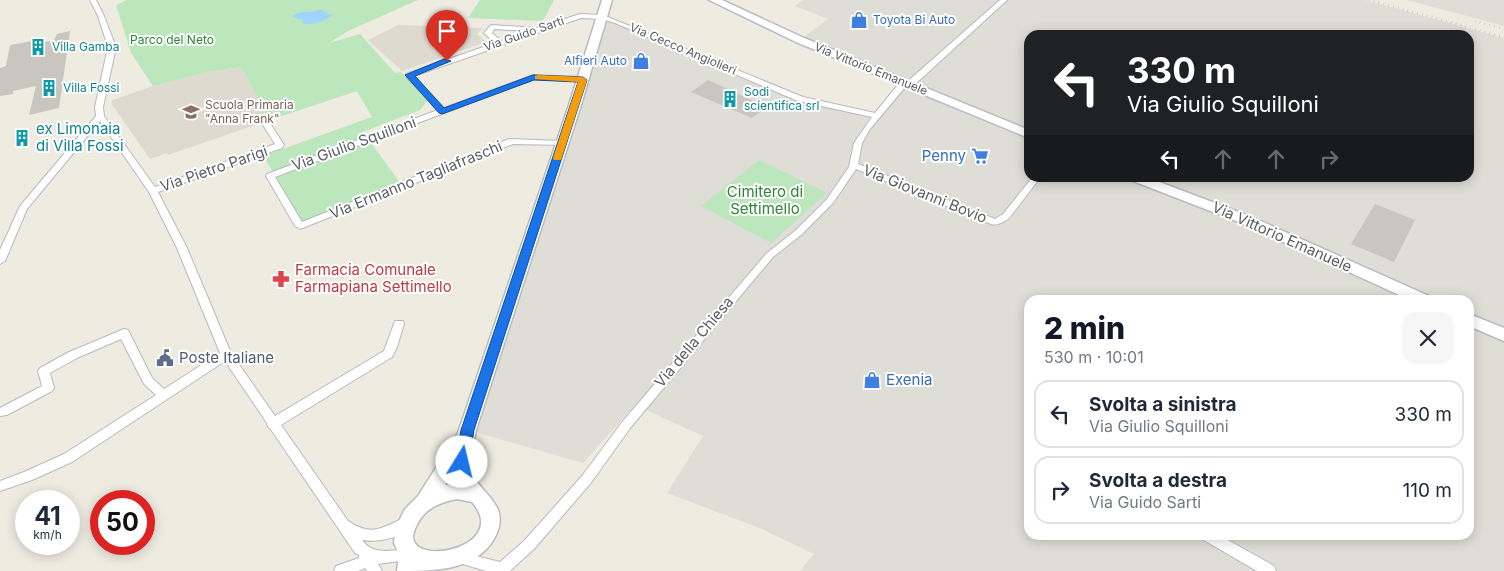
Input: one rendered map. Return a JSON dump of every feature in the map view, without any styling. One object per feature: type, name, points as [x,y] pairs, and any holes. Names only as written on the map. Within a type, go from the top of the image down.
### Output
[{"type":"main road","points":[[468,430],[426,500],[408,521],[404,533],[408,563],[416,562],[425,566],[451,566],[476,550],[485,538],[490,525],[490,512],[486,502],[467,481],[463,471],[462,456],[468,430],[563,143],[607,0]]},
{"type":"main road","name":"Via Vittorio Emanuele","points":[[714,0],[800,40],[1024,132]]},
{"type":"main road","name":"Via Vittorio Emanuele","points":[[1148,182],[1248,221],[1413,295]]},
{"type":"main road","points":[[1474,322],[1504,336]]},
{"type":"main road","points":[[426,500],[439,493],[452,490],[465,490],[477,494]]},
{"type":"street","points":[[93,0],[112,47],[99,107],[100,116],[153,191],[182,248],[226,355],[368,560]]},
{"type":"street","name":"Via della Chiesa","points":[[451,566],[502,570],[529,545],[586,480],[626,424],[733,296],[770,255],[798,233],[830,201],[853,166],[858,143],[877,116],[907,84],[1004,0]]},
{"type":"street","name":"Via Guido Sarti","points":[[442,111],[410,74],[576,16],[603,16]]},
{"type":"street","name":"Via Cecco Angiolieri","points":[[603,16],[801,99],[877,116]]},
{"type":"street","points":[[499,43],[488,33],[492,27],[540,29]]},
{"type":"street","name":"Via Giulio Squilloni","points":[[300,226],[270,176],[533,77],[583,80]]},
{"type":"street","points":[[0,261],[25,206],[100,116]]},
{"type":"street","name":"Via Pietro Parigi","points":[[153,191],[279,146],[267,124]]},
{"type":"street","name":"Via Ermanno Tagliafraschi","points":[[300,226],[512,141],[563,143]]},
{"type":"street","name":"Via Giovanni Bovio","points":[[853,166],[994,222],[1006,216],[1033,182]]},
{"type":"street","points":[[272,424],[388,354],[399,324]]},
{"type":"street","points":[[3,412],[48,388],[44,371],[74,355],[124,333],[148,381],[163,395]]},
{"type":"street","points":[[0,486],[68,458],[226,355]]},
{"type":"street","points":[[338,518],[356,532],[377,536],[393,531],[408,521]]},
{"type":"street","points":[[1216,540],[1269,571]]},
{"type":"street","points":[[341,571],[375,558],[408,563]]},
{"type":"shaded area","points":[[803,0],[1365,0],[1504,38],[1504,571],[800,571],[814,554],[762,529],[667,493],[703,436],[635,405],[583,463],[468,430],[603,17],[801,99],[877,116],[904,83],[800,40],[828,19],[795,6]]},
{"type":"shaded area","points":[[1407,0],[1504,0],[1504,26]]},
{"type":"shaded area","points":[[398,25],[483,28],[477,34],[486,42],[402,71],[368,40]]},
{"type":"shaded area","name":"Scuola Primaria \"Anna Frank\"","points":[[243,67],[270,120],[168,155],[167,153],[150,159],[111,103],[113,100],[153,86],[208,72]]},
{"type":"green space","name":"Parco del Neto","points":[[127,0],[418,0],[350,30],[329,43],[360,34],[395,73],[401,72],[427,101],[420,110],[360,133],[365,138],[273,172],[263,156],[372,117],[357,91],[270,120],[242,67],[208,72],[153,86],[131,53],[116,5]]},
{"type":"green space","points":[[480,0],[554,0],[543,21],[468,18]]},
{"type":"green space","points":[[369,140],[401,184],[306,222],[302,221],[276,177]]},
{"type":"green space","name":"Cimitero di Settimello","points":[[759,160],[827,193],[771,243],[701,206]]},
{"type":"water","points":[[323,10],[327,14],[333,15],[313,24],[301,23],[304,20],[292,17],[301,12]]},
{"type":"building","points":[[70,31],[59,108],[29,115],[36,86],[13,91],[13,94],[0,96],[0,68],[6,66],[10,45],[32,41],[33,45],[54,40],[57,34]]},
{"type":"building","name":"Sodi scientifica srl","points":[[708,80],[767,107],[752,118],[691,92]]},
{"type":"building","points":[[1375,204],[1415,220],[1394,262],[1351,244]]},
{"type":"railway","points":[[1369,0],[1504,37]]},
{"type":"railway","points":[[1475,21],[1504,29]]},
{"type":"slow traffic","points":[[538,78],[583,80],[558,158]]},
{"type":"place","name":"Toyota Bi Auto","points":[[859,20]]},
{"type":"place","name":"Villa Gamba","points":[[38,47]]},
{"type":"place","name":"Alfieri Auto","points":[[641,61]]},
{"type":"place","name":"Villa Fossi","points":[[49,88]]},
{"type":"place","name":"Sodi scientifica srl","points":[[730,99]]},
{"type":"place","name":"Scuola Primaria \"Anna Frank\"","points":[[191,112]]},
{"type":"place","name":"ex Limonaia di Villa Fossi","points":[[22,138]]},
{"type":"place","name":"Penny","points":[[980,156]]},
{"type":"place","name":"Farmacia Comunale Farmapiana Settimello","points":[[281,279]]},
{"type":"place","name":"Poste Italiane","points":[[165,358]]},
{"type":"place","name":"Exenia","points":[[872,380]]},
{"type":"route","points":[[447,61],[410,74],[442,111],[533,77],[583,80],[468,430],[462,462]]}]
